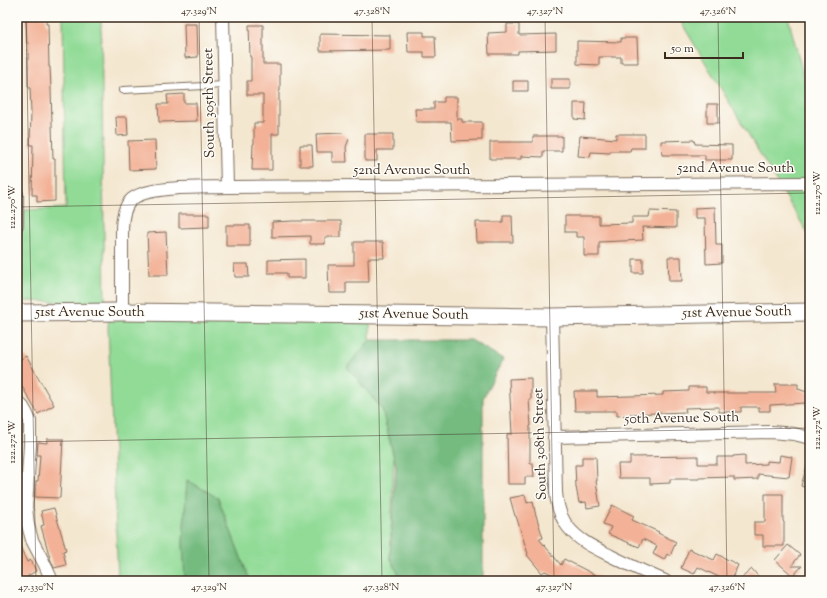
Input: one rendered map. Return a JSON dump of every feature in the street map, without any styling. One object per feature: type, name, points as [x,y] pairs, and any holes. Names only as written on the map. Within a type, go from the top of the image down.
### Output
[{"type":"main road","name":"51st Avenue South","points":[[17,313],[122,312],[552,317],[810,312]]},
{"type":"street","name":"South 305th Street","points":[[223,17],[227,188]]},
{"type":"street","name":"52nd Avenue South","points":[[122,312],[122,220],[131,200],[140,194],[153,190],[227,188],[810,183]]},
{"type":"street","points":[[17,194],[17,225]]},
{"type":"street","name":"South 308th Street","points":[[552,317],[556,492],[558,507],[562,517],[567,526],[589,545],[665,581]]},
{"type":"street","points":[[17,401],[23,407],[30,422],[26,507],[28,525],[30,535],[52,581]]},
{"type":"street","name":"50th Avenue South","points":[[554,437],[771,432],[794,434],[810,438]]},
{"type":"lane","points":[[124,90],[225,85]]},
{"type":"green space","points":[[63,17],[101,17],[105,306],[65,302],[17,301],[17,245],[25,210],[66,208]]},
{"type":"green space","points":[[678,17],[788,17],[807,89],[810,90],[810,237]]},
{"type":"green space","points":[[109,313],[370,315],[370,340],[347,367],[382,409],[394,458],[390,557],[402,581],[250,581],[218,498],[187,480],[183,543],[185,581],[118,581],[108,327]]},
{"type":"green space","points":[[370,340],[471,340],[503,359],[483,398],[483,581],[402,581],[390,557],[396,466],[382,409],[347,367]]},
{"type":"green space","points":[[187,480],[218,498],[250,581],[185,581],[183,543]]},
{"type":"building","points":[[26,17],[46,17],[46,24],[48,24],[53,159],[55,159],[55,201],[37,202],[37,195],[32,195],[33,145],[30,145],[31,113],[30,87],[28,87],[28,43]]},
{"type":"building","points":[[184,24],[197,24],[198,57],[185,58]]},
{"type":"building","points":[[507,24],[519,24],[519,35],[556,34],[556,50],[518,51],[518,54],[489,54],[488,33],[507,32]]},
{"type":"building","points":[[249,25],[263,25],[263,64],[280,64],[279,134],[272,134],[272,170],[252,170],[254,123],[263,123],[263,95],[247,95],[247,81],[251,81]]},
{"type":"building","points":[[407,32],[424,32],[424,36],[435,36],[436,57],[424,57],[424,52],[408,52]]},
{"type":"building","points":[[320,34],[390,35],[390,50],[320,51]]},
{"type":"building","points":[[621,38],[637,38],[638,63],[621,63],[621,57],[599,57],[599,65],[577,64],[577,41],[621,42]]},
{"type":"building","points":[[551,79],[570,79],[570,89],[551,89]]},
{"type":"building","points":[[513,81],[528,81],[528,91],[513,91]]},
{"type":"building","points":[[184,94],[184,103],[196,103],[197,121],[159,122],[158,104],[168,104],[167,95]]},
{"type":"building","points":[[444,97],[457,97],[457,119],[462,119],[462,122],[482,122],[482,140],[452,141],[451,122],[416,122],[415,109],[434,109],[434,102],[444,102]]},
{"type":"building","points":[[574,103],[586,103],[585,120],[574,119]]},
{"type":"building","points":[[707,104],[718,104],[718,123],[707,123]]},
{"type":"building","points":[[116,117],[127,117],[128,135],[117,136]]},
{"type":"building","points":[[343,133],[349,139],[346,147],[347,162],[332,162],[332,152],[317,152],[316,134]]},
{"type":"building","points":[[365,134],[393,134],[393,150],[377,150],[377,161],[365,161]]},
{"type":"building","points":[[616,134],[645,134],[645,148],[631,148],[630,151],[610,151],[610,153],[591,152],[590,157],[578,156],[580,136],[616,139]]},
{"type":"building","points":[[533,136],[562,136],[562,151],[543,151],[543,157],[521,156],[521,159],[490,159],[490,142],[533,142]]},
{"type":"building","points":[[155,140],[156,169],[129,170],[128,141]]},
{"type":"building","points":[[694,140],[695,144],[732,145],[732,160],[705,160],[705,155],[662,155],[661,141]]},
{"type":"building","points":[[300,145],[312,145],[313,166],[300,166]]},
{"type":"building","points":[[715,207],[716,245],[722,245],[722,263],[706,264],[705,218],[695,218],[695,208]]},
{"type":"building","points":[[650,211],[676,212],[676,228],[642,227],[643,240],[599,242],[599,256],[584,256],[584,237],[576,237],[576,232],[565,232],[565,216],[599,216],[599,224],[632,223],[632,217],[649,217]]},
{"type":"building","points":[[179,214],[209,214],[209,227],[179,228]]},
{"type":"building","points":[[503,215],[512,215],[513,242],[477,242],[476,222],[503,222]]},
{"type":"building","points":[[341,221],[341,237],[325,237],[325,244],[310,244],[310,236],[272,237],[272,222]]},
{"type":"building","points":[[226,225],[250,225],[250,246],[226,246]]},
{"type":"building","points":[[166,232],[168,275],[149,275],[147,233]]},
{"type":"building","points":[[354,242],[383,242],[384,258],[368,258],[369,282],[346,282],[346,293],[329,293],[328,265],[354,265]]},
{"type":"building","points":[[668,257],[681,257],[682,281],[669,281]]},
{"type":"building","points":[[305,259],[305,278],[287,278],[287,273],[268,273],[268,260]]},
{"type":"building","points":[[633,259],[643,259],[643,273],[633,273]]},
{"type":"building","points":[[234,264],[248,264],[249,277],[235,277]]},
{"type":"building","points":[[26,356],[54,405],[38,414],[17,378],[17,361]]},
{"type":"building","points":[[531,378],[531,400],[529,400],[531,426],[530,463],[533,463],[534,477],[525,477],[525,484],[508,484],[507,434],[512,434],[509,379]]},
{"type":"building","points":[[775,384],[798,384],[798,389],[810,393],[810,405],[805,403],[770,405],[770,411],[759,411],[759,407],[741,407],[741,412],[719,412],[719,407],[685,408],[686,412],[629,414],[617,416],[617,411],[575,411],[574,391],[597,391],[597,397],[663,395],[663,392],[689,391],[689,387],[706,387],[706,392],[713,393],[776,393]]},
{"type":"building","points":[[47,439],[63,439],[60,498],[35,497],[40,455],[37,455],[38,442],[47,443]]},
{"type":"building","points":[[745,455],[745,465],[766,464],[766,461],[779,462],[780,455],[792,457],[789,477],[758,474],[758,479],[734,480],[734,477],[670,479],[670,483],[650,484],[650,478],[619,478],[618,464],[630,464],[630,457],[698,456],[698,464],[717,464],[717,457]]},
{"type":"building","points":[[582,457],[596,457],[596,481],[600,506],[587,508],[586,502],[579,503],[576,487],[575,465],[582,465]]},
{"type":"building","points":[[808,462],[810,462],[810,489],[801,486]]},
{"type":"building","points":[[765,494],[783,494],[784,546],[763,546],[763,535],[754,535],[754,522],[765,522]]},
{"type":"building","points":[[525,495],[527,503],[533,501],[543,538],[539,539],[561,565],[564,559],[607,581],[565,581],[545,571],[542,573],[527,555],[528,554],[510,498]]},
{"type":"building","points":[[612,505],[634,516],[632,520],[659,532],[658,533],[676,542],[670,556],[667,554],[664,560],[653,554],[657,546],[643,539],[639,547],[608,534],[611,527],[603,524]]},
{"type":"building","points":[[54,508],[66,550],[63,551],[66,565],[54,568],[41,526],[44,525],[41,511]]},
{"type":"building","points":[[17,540],[27,562],[31,560],[36,571],[28,576],[29,579],[24,581],[17,581]]},
{"type":"building","points":[[788,545],[800,555],[791,566],[802,566],[793,576],[775,560]]},
{"type":"building","points":[[689,549],[714,560],[717,554],[738,565],[731,581],[727,581],[698,567],[694,574],[681,568]]},
{"type":"building","points":[[752,569],[762,581],[738,581]]}]
